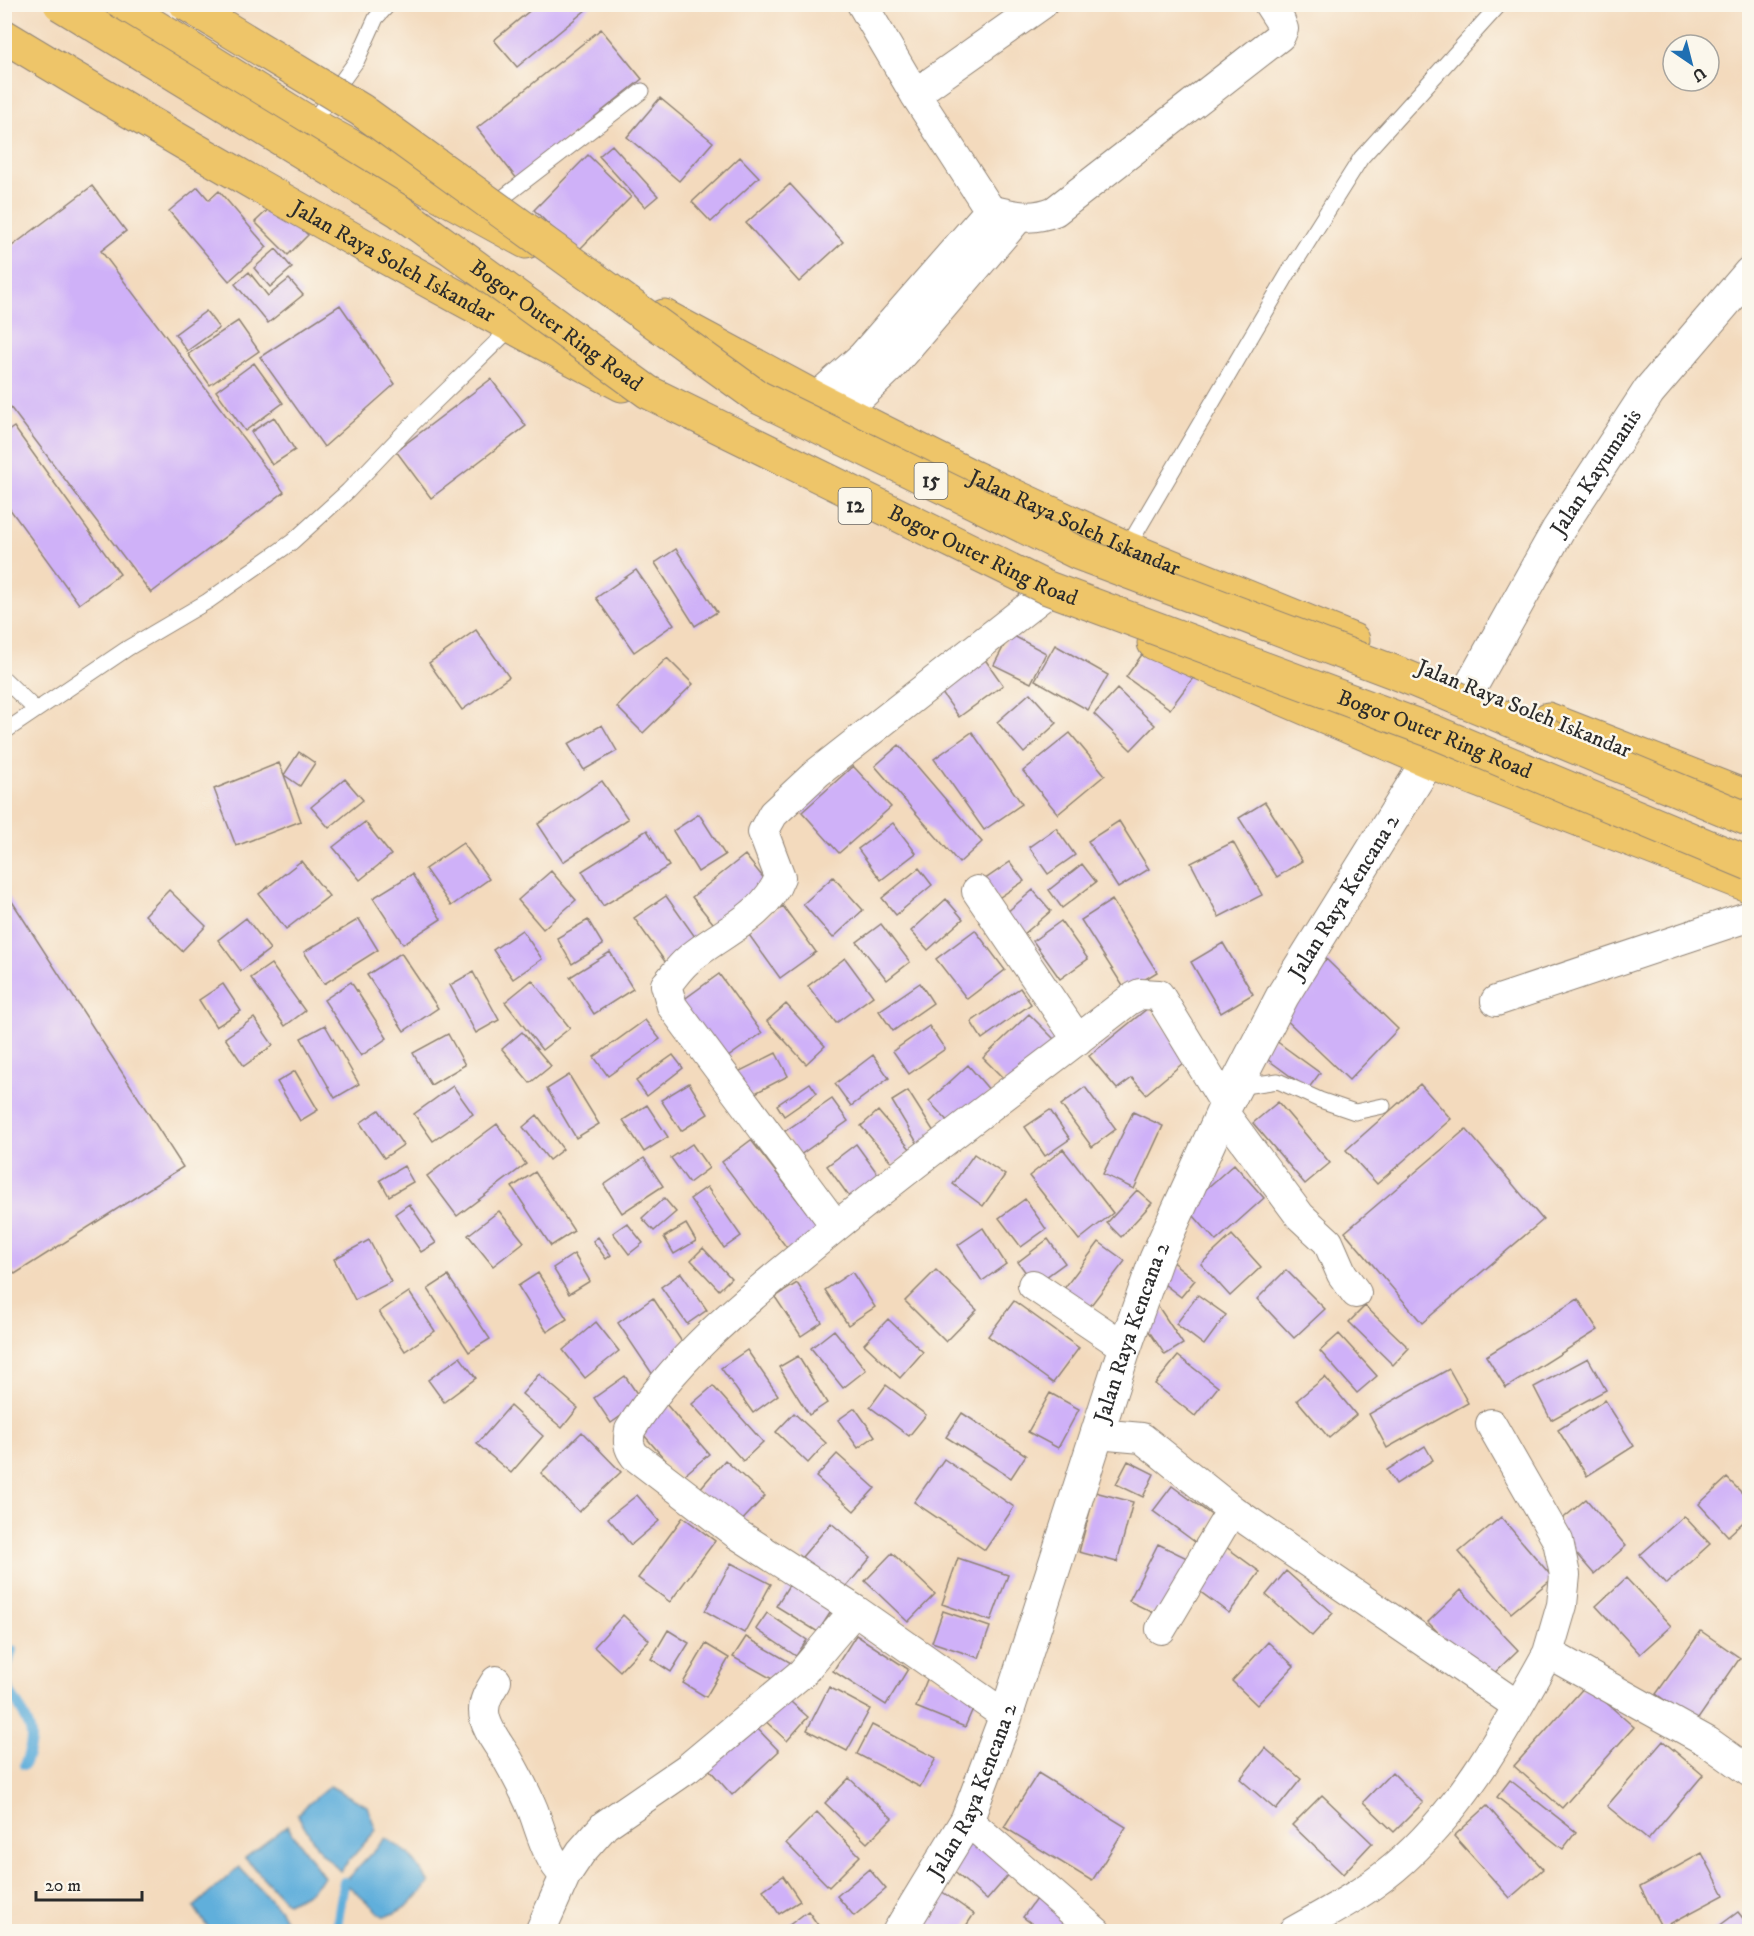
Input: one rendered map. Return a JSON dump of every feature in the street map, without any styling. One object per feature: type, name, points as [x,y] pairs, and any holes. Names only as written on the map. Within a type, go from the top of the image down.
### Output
[{"type":"highway","name":"Bogor Outer Ring Road","points":[[60,4],[399,211],[648,392],[1045,587],[1432,732],[1749,864]]},
{"type":"highway","name":"Bogor Outer Ring Road","points":[[186,4],[361,110],[758,397],[1078,553],[1402,675],[1749,820]]},
{"type":"highway","name":"Jalan Raya Soleh Iskandar","points":[[132,8],[311,124],[477,216],[830,405],[971,476],[1127,548],[1470,688],[1749,798]]},
{"type":"highway","name":"Jalan Raya Soleh Iskandar","points":[[4,36],[319,219],[512,327],[776,467],[1044,595],[1428,760],[1749,886]]},
{"type":"street","points":[[862,4],[915,94],[1004,214]]},
{"type":"street","points":[[915,94],[1042,4]]},
{"type":"street","points":[[830,405],[861,357],[1004,214],[1042,216],[1054,211],[1280,36],[1283,28],[1269,4]]},
{"type":"street","name":"Jalan Kayumanis","points":[[1470,688],[1558,530],[1649,391],[1749,273]]},
{"type":"street","points":[[836,1226],[672,1006],[666,985],[687,961],[749,917],[776,890],[780,878],[763,832],[773,814],[817,773],[1044,595]]},
{"type":"street","name":"Jalan Raya Kencana 2","points":[[899,1932],[967,1820],[1006,1716],[1096,1434],[1156,1259],[1228,1101],[1283,996],[1428,760]]},
{"type":"street","points":[[977,891],[1078,1040]]},
{"type":"street","points":[[1496,1001],[1747,923]]},
{"type":"street","points":[[1006,1716],[855,1610],[737,1534],[635,1456],[629,1448],[630,1430],[684,1360],[734,1311],[836,1226],[1129,1000],[1140,994],[1159,995],[1300,1216],[1328,1242],[1342,1274],[1356,1293]]},
{"type":"street","points":[[1033,1285],[1125,1347]]},
{"type":"street","points":[[1293,1932],[1349,1900],[1385,1875],[1433,1831],[1473,1780],[1548,1653],[1562,1605],[1565,1575],[1558,1541],[1491,1424]]},
{"type":"street","points":[[1096,1434],[1142,1438],[1232,1510],[1518,1706]]},
{"type":"street","points":[[1161,1629],[1232,1510]]},
{"type":"street","points":[[540,1932],[565,1876],[581,1852],[605,1825],[688,1768],[802,1673],[855,1610]]},
{"type":"street","points":[[1548,1653],[1708,1742],[1749,1772]]},
{"type":"street","points":[[496,1681],[487,1696],[485,1719],[533,1809],[548,1854],[565,1876]]},
{"type":"street","points":[[967,1820],[1096,1932]]},
{"type":"lane","points":[[311,124],[357,60],[376,18],[389,4]]},
{"type":"lane","points":[[1127,548],[1289,272],[1361,158],[1500,4]]},
{"type":"lane","points":[[477,216],[642,91]]},
{"type":"lane","points":[[4,732],[128,648],[208,601],[292,542],[348,491],[409,427],[512,327]]},
{"type":"lane","points":[[4,679],[36,710]]},
{"type":"lane","points":[[1228,1101],[1278,1082],[1355,1112],[1383,1106]]},
{"type":"water","points":[[330,1786],[367,1806],[376,1830],[340,1871],[319,1850],[297,1814]]},
{"type":"water","points":[[287,1826],[324,1877],[310,1892],[287,1903],[245,1858]]},
{"type":"water","points":[[386,1838],[409,1854],[430,1883],[403,1909],[383,1916],[344,1882]]},
{"type":"water","points":[[239,1867],[280,1910],[287,1923],[281,1931],[210,1931],[194,1907]]},
{"type":"building","points":[[538,4],[593,4],[517,67],[494,40]]},
{"type":"building","points":[[601,29],[642,79],[517,179],[477,128]]},
{"type":"building","points":[[660,98],[713,142],[679,181],[627,137]]},
{"type":"building","points":[[612,145],[658,196],[645,207],[599,156]]},
{"type":"building","points":[[588,155],[631,197],[577,252],[534,210]]},
{"type":"building","points":[[740,157],[759,177],[711,222],[692,202]]},
{"type":"building","points":[[790,184],[843,242],[799,282],[746,223]]},
{"type":"building","points":[[92,186],[126,231],[101,251],[284,492],[151,593],[4,399],[4,252]]},
{"type":"building","points":[[198,187],[209,200],[219,191],[267,247],[229,281],[169,211]]},
{"type":"building","points":[[275,203],[308,235],[288,255],[255,222]]},
{"type":"building","points":[[276,249],[292,268],[270,287],[254,268]]},
{"type":"building","points":[[249,272],[268,296],[289,279],[303,295],[268,323],[235,284]]},
{"type":"building","points":[[340,305],[395,384],[324,447],[260,357]]},
{"type":"building","points":[[206,311],[219,328],[187,351],[175,334]]},
{"type":"building","points":[[238,321],[259,351],[210,385],[188,354]]},
{"type":"building","points":[[254,363],[283,403],[245,431],[216,391]]},
{"type":"building","points":[[491,379],[526,426],[431,498],[396,451]]},
{"type":"building","points":[[274,417],[295,450],[272,465],[251,432]]},
{"type":"building","points":[[14,427],[120,574],[79,604],[4,501],[4,434]]},
{"type":"building","points":[[676,549],[717,612],[695,626],[655,563]]},
{"type":"building","points":[[636,570],[674,624],[634,652],[596,598]]},
{"type":"building","points":[[476,630],[509,677],[462,710],[429,663]]},
{"type":"building","points":[[1010,634],[1046,653],[1031,683],[994,665]]},
{"type":"building","points":[[1055,645],[1108,675],[1088,710],[1035,680]]},
{"type":"building","points":[[1148,646],[1193,678],[1170,709],[1126,677]]},
{"type":"building","points":[[667,658],[693,684],[643,733],[617,707]]},
{"type":"building","points":[[984,658],[1003,685],[959,717],[939,689]]},
{"type":"building","points":[[1117,689],[1155,725],[1131,750],[1094,714]]},
{"type":"building","points":[[1030,693],[1057,723],[1024,753],[997,722]]},
{"type":"building","points":[[602,725],[617,751],[584,770],[568,744]]},
{"type":"building","points":[[972,732],[1022,804],[984,830],[934,759]]},
{"type":"building","points":[[1070,733],[1105,775],[1058,814],[1023,771]]},
{"type":"building","points":[[899,745],[982,842],[959,863],[875,766]]},
{"type":"building","points":[[299,752],[315,763],[300,786],[284,775]]},
{"type":"building","points":[[279,763],[301,821],[236,846],[214,789]]},
{"type":"building","points":[[853,766],[891,807],[839,853],[802,812]]},
{"type":"building","points":[[345,779],[363,800],[329,828],[311,807]]},
{"type":"building","points":[[602,781],[628,819],[563,862],[538,824]]},
{"type":"building","points":[[1265,802],[1302,861],[1277,877],[1239,818]]},
{"type":"building","points":[[699,814],[725,855],[698,872],[673,831]]},
{"type":"building","points":[[1119,821],[1149,869],[1118,888],[1088,841]]},
{"type":"building","points":[[365,822],[391,855],[360,880],[333,847]]},
{"type":"building","points":[[893,823],[916,853],[881,880],[858,849]]},
{"type":"building","points":[[1056,828],[1075,855],[1048,874],[1029,847]]},
{"type":"building","points":[[647,830],[669,866],[603,906],[582,871]]},
{"type":"building","points":[[1233,842],[1262,895],[1219,917],[1191,863]]},
{"type":"building","points":[[463,843],[489,879],[451,906],[425,869]]},
{"type":"building","points":[[745,855],[770,886],[717,928],[692,897]]},
{"type":"building","points":[[301,861],[329,896],[286,929],[259,894]]},
{"type":"building","points":[[1010,862],[1024,881],[997,899],[984,880]]},
{"type":"building","points":[[1082,864],[1096,882],[1062,908],[1049,890]]},
{"type":"building","points":[[919,868],[932,885],[896,915],[882,898]]},
{"type":"building","points":[[551,871],[576,900],[543,929],[518,900]]},
{"type":"building","points":[[412,874],[441,919],[403,944],[373,898]]},
{"type":"building","points":[[833,877],[863,910],[833,938],[803,904]]},
{"type":"building","points":[[4,889],[183,1167],[15,1274],[4,1257]]},
{"type":"building","points":[[169,890],[206,926],[182,951],[145,915]]},
{"type":"building","points":[[1033,890],[1051,911],[1024,934],[1006,913]]},
{"type":"building","points":[[666,896],[698,941],[666,963],[634,918]]},
{"type":"building","points":[[946,899],[963,919],[928,950],[911,931]]},
{"type":"building","points":[[1112,900],[1157,972],[1126,991],[1081,920]]},
{"type":"building","points":[[783,906],[816,952],[780,978],[747,932]]},
{"type":"building","points":[[246,918],[270,949],[241,971],[218,940]]},
{"type":"building","points":[[359,919],[378,950],[324,984],[304,952]]},
{"type":"building","points":[[588,920],[603,945],[572,964],[557,938]]},
{"type":"building","points":[[1061,921],[1088,959],[1060,979],[1033,941]]},
{"type":"building","points":[[881,924],[910,962],[887,980],[857,942]]},
{"type":"building","points":[[522,930],[542,959],[513,979],[493,950]]},
{"type":"building","points":[[975,930],[1005,970],[967,999],[936,959]]},
{"type":"building","points":[[1223,943],[1253,994],[1221,1013],[1191,962]]},
{"type":"building","points":[[610,952],[633,989],[594,1014],[570,977]]},
{"type":"building","points":[[401,953],[438,1008],[404,1031],[367,975]]},
{"type":"building","points":[[845,958],[873,996],[836,1023],[808,986]]},
{"type":"building","points":[[1326,959],[1398,1029],[1349,1080],[1276,1010]]},
{"type":"building","points":[[271,964],[305,1011],[285,1026],[251,978]]},
{"type":"building","points":[[473,972],[499,1020],[476,1033],[450,985]]},
{"type":"building","points":[[719,974],[762,1033],[721,1062],[679,1003]]},
{"type":"building","points":[[532,980],[570,1028],[542,1050],[505,1002]]},
{"type":"building","points":[[351,982],[387,1038],[361,1056],[324,1000]]},
{"type":"building","points":[[920,983],[933,1003],[893,1031],[879,1011]]},
{"type":"building","points":[[223,984],[241,1011],[216,1027],[199,1000]]},
{"type":"building","points":[[1020,988],[1031,1004],[982,1039],[971,1022]]},
{"type":"building","points":[[786,1004],[825,1046],[806,1064],[767,1021]]},
{"type":"building","points":[[1148,1008],[1189,1058],[1146,1094],[1132,1078],[1117,1089],[1089,1056]]},
{"type":"building","points":[[1029,1014],[1058,1043],[1012,1087],[983,1058]]},
{"type":"building","points":[[254,1018],[273,1045],[244,1066],[225,1038]]},
{"type":"building","points":[[645,1020],[660,1039],[608,1076],[594,1057]]},
{"type":"building","points":[[325,1025],[359,1084],[335,1098],[301,1038]]},
{"type":"building","points":[[929,1026],[945,1049],[909,1074],[893,1051]]},
{"type":"building","points":[[522,1032],[551,1066],[530,1083],[502,1049]]},
{"type":"building","points":[[448,1034],[465,1065],[431,1085],[413,1053]]},
{"type":"building","points":[[1272,1038],[1320,1073],[1308,1089],[1260,1054]]},
{"type":"building","points":[[776,1053],[788,1076],[742,1100],[730,1076]]},
{"type":"building","points":[[673,1055],[683,1068],[647,1096],[636,1081]]},
{"type":"building","points":[[873,1055],[889,1078],[851,1106],[835,1084]]},
{"type":"building","points":[[968,1065],[991,1092],[952,1126],[929,1101]]},
{"type":"building","points":[[295,1071],[318,1110],[300,1121],[277,1082]]},
{"type":"building","points":[[569,1075],[599,1124],[576,1138],[547,1089]]},
{"type":"building","points":[[689,1083],[708,1114],[681,1131],[661,1100]]},
{"type":"building","points":[[810,1083],[817,1093],[784,1116],[777,1105]]},
{"type":"building","points":[[1420,1084],[1451,1119],[1377,1184],[1346,1150]]},
{"type":"building","points":[[453,1086],[473,1114],[433,1141],[414,1114]]},
{"type":"building","points":[[1085,1087],[1116,1129],[1092,1147],[1061,1105]]},
{"type":"building","points":[[908,1091],[936,1135],[919,1146],[892,1101]]},
{"type":"building","points":[[832,1099],[848,1121],[800,1155],[784,1132]]},
{"type":"building","points":[[1278,1102],[1330,1163],[1305,1184],[1253,1123]]},
{"type":"building","points":[[647,1105],[668,1137],[644,1152],[623,1120]]},
{"type":"building","points":[[379,1110],[403,1145],[384,1158],[360,1123]]},
{"type":"building","points":[[1050,1110],[1070,1139],[1045,1156],[1025,1127]]},
{"type":"building","points":[[878,1111],[911,1150],[894,1165],[861,1126]]},
{"type":"building","points":[[1133,1112],[1163,1126],[1134,1189],[1103,1174]]},
{"type":"building","points":[[537,1115],[563,1149],[549,1160],[523,1127]]},
{"type":"building","points":[[497,1124],[526,1164],[457,1216],[427,1176]]},
{"type":"building","points":[[1466,1129],[1543,1220],[1422,1323],[1345,1232]]},
{"type":"building","points":[[751,1140],[823,1233],[793,1256],[722,1162]]},
{"type":"building","points":[[692,1144],[709,1168],[689,1183],[671,1158]]},
{"type":"building","points":[[856,1144],[883,1181],[853,1202],[827,1166]]},
{"type":"building","points":[[1063,1149],[1113,1213],[1079,1240],[1029,1176]]},
{"type":"building","points":[[974,1154],[1005,1175],[983,1206],[953,1184]]},
{"type":"building","points":[[644,1158],[663,1186],[622,1213],[604,1185]]},
{"type":"building","points":[[1234,1164],[1264,1198],[1216,1241],[1186,1207]]},
{"type":"building","points":[[404,1166],[413,1182],[389,1196],[380,1180]]},
{"type":"building","points":[[535,1172],[574,1231],[551,1246],[512,1187]]},
{"type":"building","points":[[707,1187],[741,1236],[724,1248],[690,1199]]},
{"type":"building","points":[[1137,1190],[1152,1203],[1121,1237],[1107,1223]]},
{"type":"building","points":[[664,1198],[676,1212],[654,1231],[642,1218]]},
{"type":"building","points":[[1025,1199],[1046,1229],[1021,1247],[999,1218]]},
{"type":"building","points":[[409,1204],[436,1243],[421,1252],[395,1214]]},
{"type":"building","points":[[499,1211],[524,1242],[493,1266],[468,1235]]},
{"type":"building","points":[[627,1223],[643,1243],[629,1254],[613,1233]]},
{"type":"building","points":[[686,1224],[696,1241],[674,1254],[664,1237]]},
{"type":"building","points":[[983,1228],[1006,1264],[982,1281],[958,1245]]},
{"type":"building","points":[[1232,1235],[1261,1267],[1230,1296],[1201,1264]]},
{"type":"building","points":[[598,1237],[611,1255],[606,1259],[593,1241]]},
{"type":"building","points":[[1048,1239],[1065,1263],[1035,1285],[1018,1262]]},
{"type":"building","points":[[369,1240],[391,1282],[355,1300],[334,1259]]},
{"type":"building","points":[[1099,1242],[1125,1261],[1088,1309],[1063,1290]]},
{"type":"building","points":[[703,1248],[731,1278],[719,1290],[691,1260]]},
{"type":"building","points":[[574,1254],[590,1281],[569,1294],[553,1268]]},
{"type":"building","points":[[1165,1256],[1195,1280],[1181,1297],[1151,1274]]},
{"type":"building","points":[[936,1270],[977,1310],[946,1342],[905,1301]]},
{"type":"building","points":[[1286,1270],[1325,1309],[1294,1338],[1257,1299]]},
{"type":"building","points":[[852,1272],[875,1307],[848,1325],[825,1290]]},
{"type":"building","points":[[538,1273],[567,1319],[547,1332],[518,1286]]},
{"type":"building","points":[[681,1273],[707,1310],[687,1324],[661,1287]]},
{"type":"building","points":[[448,1276],[490,1339],[469,1352],[428,1289]]},
{"type":"building","points":[[797,1283],[822,1322],[801,1336],[775,1297]]},
{"type":"building","points":[[409,1292],[435,1331],[405,1351],[379,1312]]},
{"type":"building","points":[[1198,1295],[1226,1315],[1204,1345],[1176,1324]]},
{"type":"building","points":[[653,1298],[688,1351],[653,1375],[618,1323]]},
{"type":"building","points":[[1578,1299],[1598,1330],[1506,1388],[1486,1356]]},
{"type":"building","points":[[1014,1301],[1079,1348],[1053,1383],[988,1336]]},
{"type":"building","points":[[1158,1306],[1183,1344],[1165,1355],[1140,1318]]},
{"type":"building","points":[[1365,1306],[1409,1348],[1393,1365],[1349,1322]]},
{"type":"building","points":[[888,1319],[923,1352],[900,1378],[864,1344]]},
{"type":"building","points":[[596,1322],[619,1351],[585,1378],[563,1350]]},
{"type":"building","points":[[834,1330],[866,1370],[843,1388],[811,1348]]},
{"type":"building","points":[[1339,1334],[1377,1376],[1357,1393],[1320,1351]]},
{"type":"building","points":[[747,1350],[778,1395],[753,1413],[721,1368]]},
{"type":"building","points":[[798,1356],[827,1403],[809,1415],[779,1367]]},
{"type":"building","points":[[1178,1356],[1218,1387],[1195,1416],[1155,1384]]},
{"type":"building","points":[[460,1357],[476,1378],[444,1402],[428,1380]]},
{"type":"building","points":[[1588,1358],[1606,1390],[1551,1420],[1534,1387]]},
{"type":"building","points":[[1449,1369],[1468,1403],[1387,1448],[1369,1414]]},
{"type":"building","points":[[539,1374],[578,1408],[562,1428],[522,1394]]},
{"type":"building","points":[[625,1376],[642,1401],[611,1423],[594,1398]]},
{"type":"building","points":[[1325,1377],[1356,1415],[1329,1438],[1297,1400]]},
{"type":"building","points":[[886,1385],[926,1415],[909,1436],[870,1407]]},
{"type":"building","points":[[713,1386],[763,1442],[743,1461],[692,1404]]},
{"type":"building","points":[[1050,1393],[1079,1409],[1058,1448],[1028,1432]]},
{"type":"building","points":[[1605,1400],[1634,1446],[1587,1476],[1558,1430]]},
{"type":"building","points":[[665,1403],[709,1454],[681,1478],[637,1427]]},
{"type":"building","points":[[510,1406],[543,1436],[511,1473],[477,1444]]},
{"type":"building","points":[[855,1408],[875,1436],[858,1448],[838,1420]]},
{"type":"building","points":[[794,1413],[826,1443],[808,1463],[776,1432]]},
{"type":"building","points":[[962,1413],[1026,1455],[1011,1478],[946,1437]]},
{"type":"building","points":[[582,1432],[621,1472],[579,1512],[541,1473]]},
{"type":"building","points":[[1425,1446],[1433,1460],[1396,1484],[1387,1470]]},
{"type":"building","points":[[837,1454],[875,1488],[854,1511],[816,1477]]},
{"type":"building","points":[[944,1459],[1014,1507],[985,1550],[914,1502]]},
{"type":"building","points":[[725,1460],[765,1496],[737,1526],[698,1491]]},
{"type":"building","points":[[1128,1461],[1154,1474],[1143,1497],[1116,1484]]},
{"type":"building","points":[[1727,1478],[1750,1501],[1750,1516],[1728,1536],[1699,1504]]},
{"type":"building","points":[[1172,1486],[1214,1517],[1195,1542],[1153,1511]]},
{"type":"building","points":[[1095,1492],[1133,1502],[1117,1562],[1079,1552]]},
{"type":"building","points":[[637,1495],[659,1521],[631,1545],[608,1518]]},
{"type":"building","points":[[1586,1499],[1626,1546],[1594,1574],[1553,1527]]},
{"type":"building","points":[[1684,1516],[1710,1544],[1666,1584],[1640,1555]]},
{"type":"building","points":[[683,1517],[715,1541],[670,1602],[638,1578]]},
{"type":"building","points":[[1501,1517],[1553,1578],[1511,1613],[1459,1552]]},
{"type":"building","points":[[831,1523],[871,1557],[843,1591],[802,1557]]},
{"type":"building","points":[[1158,1544],[1191,1560],[1162,1617],[1129,1601]]},
{"type":"building","points":[[1222,1544],[1260,1572],[1229,1613],[1191,1585]]},
{"type":"building","points":[[892,1553],[935,1594],[908,1622],[865,1581]]},
{"type":"building","points":[[958,1558],[1008,1575],[991,1621],[942,1604]]},
{"type":"building","points":[[731,1563],[771,1584],[744,1633],[705,1611]]},
{"type":"building","points":[[1286,1571],[1333,1613],[1312,1636],[1266,1595]]},
{"type":"building","points":[[1626,1578],[1671,1626],[1640,1654],[1596,1606]]},
{"type":"building","points":[[789,1585],[832,1610],[818,1632],[776,1606]]},
{"type":"building","points":[[1461,1590],[1518,1650],[1485,1682],[1428,1622]]},
{"type":"building","points":[[943,1611],[990,1627],[979,1658],[932,1642]]},
{"type":"building","points":[[767,1613],[807,1640],[796,1656],[756,1629]]},
{"type":"building","points":[[623,1615],[649,1640],[620,1671],[594,1647]]},
{"type":"building","points":[[668,1630],[689,1643],[671,1672],[651,1659]]},
{"type":"building","points":[[1701,1631],[1740,1658],[1696,1722],[1656,1694]]},
{"type":"building","points":[[856,1635],[908,1669],[886,1705],[833,1671]]},
{"type":"building","points":[[746,1637],[793,1664],[781,1684],[733,1657]]},
{"type":"building","points":[[1268,1642],[1294,1666],[1257,1705],[1232,1681]]},
{"type":"building","points":[[706,1644],[729,1658],[706,1697],[683,1683]]},
{"type":"building","points":[[928,1677],[978,1697],[965,1727],[916,1707]]},
{"type":"building","points":[[1586,1685],[1634,1727],[1562,1808],[1514,1766]]},
{"type":"building","points":[[829,1687],[870,1709],[847,1751],[807,1730]]},
{"type":"building","points":[[783,1695],[808,1717],[787,1741],[762,1718]]},
{"type":"building","points":[[753,1724],[779,1751],[732,1795],[707,1767]]},
{"type":"building","points":[[872,1725],[936,1758],[920,1787],[857,1754]]},
{"type":"building","points":[[1663,1741],[1703,1775],[1648,1840],[1607,1806]]},
{"type":"building","points":[[1265,1748],[1301,1779],[1276,1810],[1240,1779]]},
{"type":"building","points":[[1392,1772],[1423,1803],[1394,1832],[1363,1802]]},
{"type":"building","points":[[1038,1773],[1126,1827],[1092,1881],[1004,1827]]},
{"type":"building","points":[[849,1778],[892,1818],[867,1843],[825,1803]]},
{"type":"building","points":[[1510,1780],[1576,1832],[1563,1849],[1497,1797]]},
{"type":"building","points":[[1322,1795],[1372,1843],[1343,1874],[1292,1825]]},
{"type":"building","points":[[1487,1806],[1543,1869],[1510,1898],[1454,1836]]},
{"type":"building","points":[[817,1812],[860,1856],[829,1887],[786,1843]]},
{"type":"building","points":[[968,1835],[1011,1872],[987,1900],[944,1863]]},
{"type":"building","points":[[1702,1853],[1724,1895],[1662,1928],[1640,1887]]},
{"type":"building","points":[[869,1869],[886,1889],[854,1916],[837,1896]]},
{"type":"building","points":[[783,1876],[800,1901],[779,1914],[763,1890]]},
{"type":"building","points":[[938,1889],[974,1914],[962,1932],[924,1932],[914,1924]]},
{"type":"building","points":[[1041,1892],[1072,1914],[1059,1932],[1043,1932],[1023,1917]]},
{"type":"building","points":[[808,1911],[823,1932],[780,1932]]},
{"type":"building","points":[[1738,1912],[1750,1927],[1750,1932],[1711,1932]]},
{"type":"waterway","points":[[4,1648],[12,1650],[6,1674],[7,1685],[31,1733],[30,1747],[24,1765]]},
{"type":"waterway","points":[[336,1932],[344,1882]]}]
